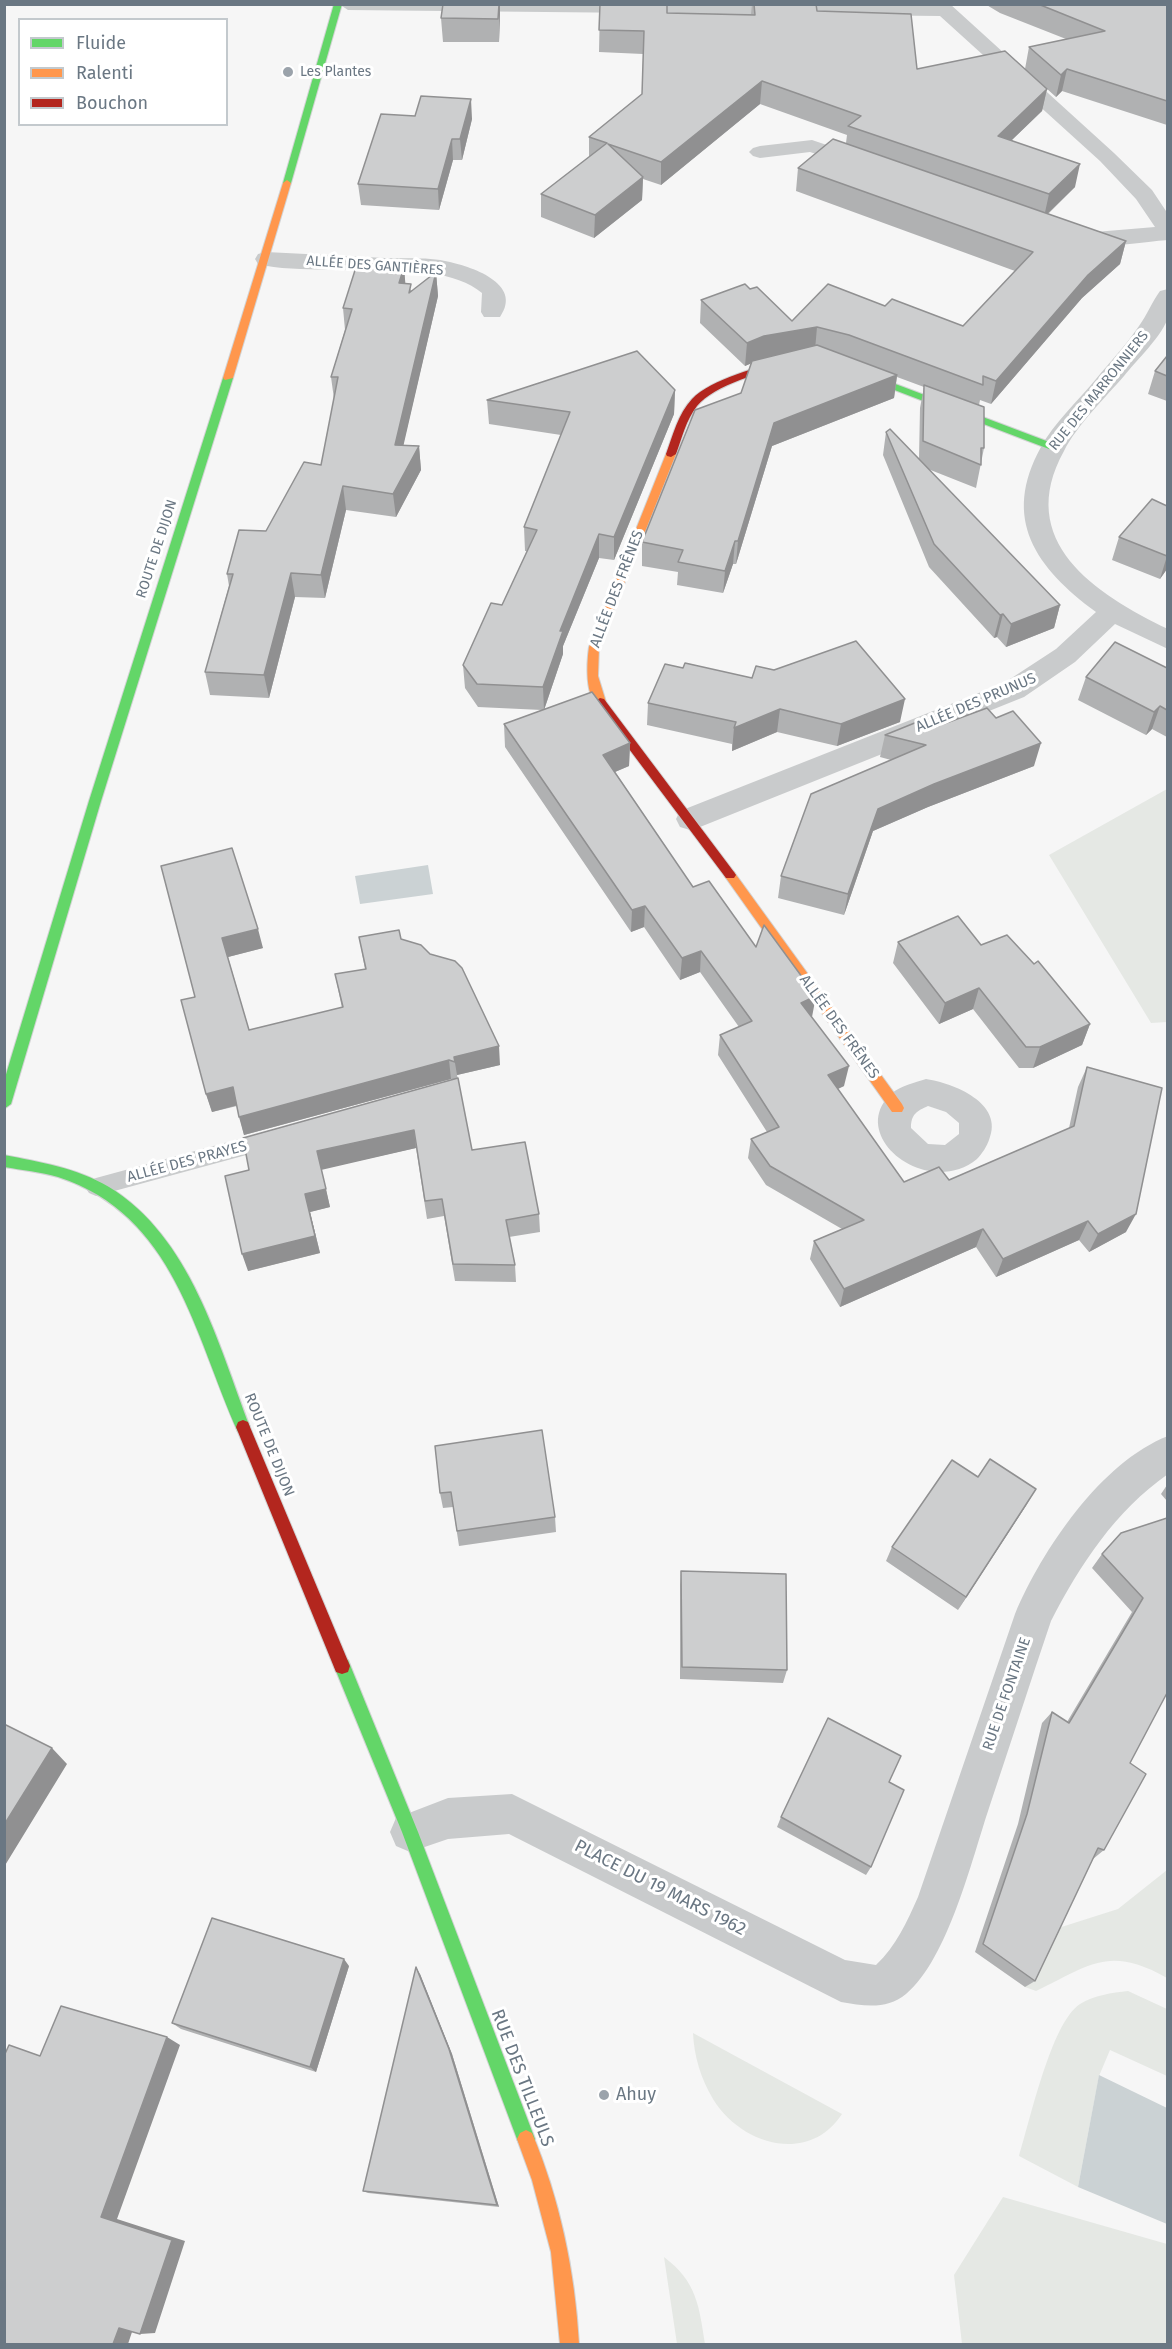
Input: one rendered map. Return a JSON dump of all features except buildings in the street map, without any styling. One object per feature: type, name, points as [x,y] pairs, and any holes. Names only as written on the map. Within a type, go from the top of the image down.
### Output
[{"type":"street","name":"ROUTE DE DIJON","points":[[4,1104],[95,801],[266,260],[338,4]]},
{"type":"street","points":[[348,4],[941,7],[1107,157],[1144,195],[1167,232],[1081,240],[1047,228]]},
{"type":"street","points":[[760,152],[812,146],[879,169]]},
{"type":"street","name":"ALLÉE DES GANTIÈRES","points":[[266,260],[442,267],[483,282],[494,291],[492,312]]},
{"type":"street","name":"RUE DES MARRONNIERS","points":[[1167,296],[1157,337],[1053,447],[1042,464],[1037,483],[1035,506],[1038,527],[1044,544],[1082,592],[1111,612],[1167,640]]},
{"type":"street","name":"ALLÉE DES FRÊNES","points":[[805,360],[770,366],[700,396],[693,405],[687,414],[594,646],[591,672],[594,688],[602,704],[690,819],[897,1108]]},
{"type":"street","points":[[837,365],[1053,447]]},
{"type":"street","name":"ALLÉE DES PRUNUS","points":[[690,819],[1014,690],[1047,672],[1075,651],[1111,612]]},
{"type":"street","name":"ROUTE DE DIJON","points":[[4,1161],[28,1162],[67,1173],[96,1187],[129,1208],[164,1245],[191,1300],[410,1832]]},
{"type":"street","name":"RUE DE FONTAINE","points":[[902,1969],[918,1945],[937,1902],[1034,1614],[1070,1547],[1094,1518],[1118,1491],[1146,1467],[1167,1454]]},
{"type":"street","name":"PLACE DU 19 MARS 1962","points":[[410,1832],[435,1820],[478,1814],[512,1814],[841,1981],[875,1986],[889,1981],[902,1969]]},
{"type":"street","name":"RUE DES TILLEULS","points":[[410,1832],[541,2180],[560,2252],[570,2344]]},
{"type":"lane","name":"ALLÉE DES PRAYES","points":[[96,1187],[296,1132]]},
{"type":"shaded area","points":[[1167,789],[1167,1022],[1151,1023],[1049,855]]},
{"type":"shaded area","points":[[428,865],[433,894],[360,904],[355,876]]},
{"type":"shaded area","points":[[1167,1870],[1167,1978],[1130,1962],[1114,1961],[1100,1962],[1086,1967],[1036,1991],[1025,1987],[1052,1930],[1118,1909]]},
{"type":"shaded area","points":[[1128,1991],[1167,2009],[1167,2076],[1110,2050],[1099,2076],[1078,2187],[1019,2156],[1051,2051],[1070,2015],[1080,2004],[1091,1998]]},
{"type":"shaded area","points":[[693,2033],[842,2114],[828,2130],[812,2140],[794,2144],[776,2143],[740,2128],[725,2115],[705,2083],[699,2067]]},
{"type":"shaded area","points":[[1099,2075],[1167,2108],[1167,2224],[1078,2187]]},
{"type":"shaded area","points":[[1003,2197],[1167,2244],[1167,2344],[962,2344],[954,2275]]},
{"type":"shaded area","points":[[664,2257],[675,2266],[690,2285],[698,2306],[705,2344],[677,2344]]},
{"type":"traffic: fast","points":[[287,183],[338,4]]},
{"type":"traffic: fast","points":[[853,371],[1053,447]]},
{"type":"traffic: fast","points":[[4,1104],[95,801],[228,378]]},
{"type":"traffic: fast","points":[[4,1161],[60,1172],[104,1191],[138,1218],[166,1251],[187,1289],[243,1427]]},
{"type":"traffic: fast","points":[[342,1666],[410,1832],[526,2139]]},
{"type":"traffic: slow","points":[[228,378],[287,183]]},
{"type":"traffic: slow","points":[[600,702],[592,676],[594,647],[671,454]]},
{"type":"traffic: slow","points":[[730,875],[897,1108]]},
{"type":"traffic: slow","points":[[526,2139],[541,2180],[560,2252],[570,2344]]},
{"type":"traffic: jam","points":[[671,454],[686,415],[701,396],[743,377],[788,362]]},
{"type":"traffic: jam","points":[[600,702],[730,875]]},
{"type":"traffic: jam","points":[[243,1427],[342,1666]]},
{"type":"place","name":"Les Plantes","points":[[288,72]]},
{"type":"place","name":"Ahuy","points":[[604,2095]]}]
